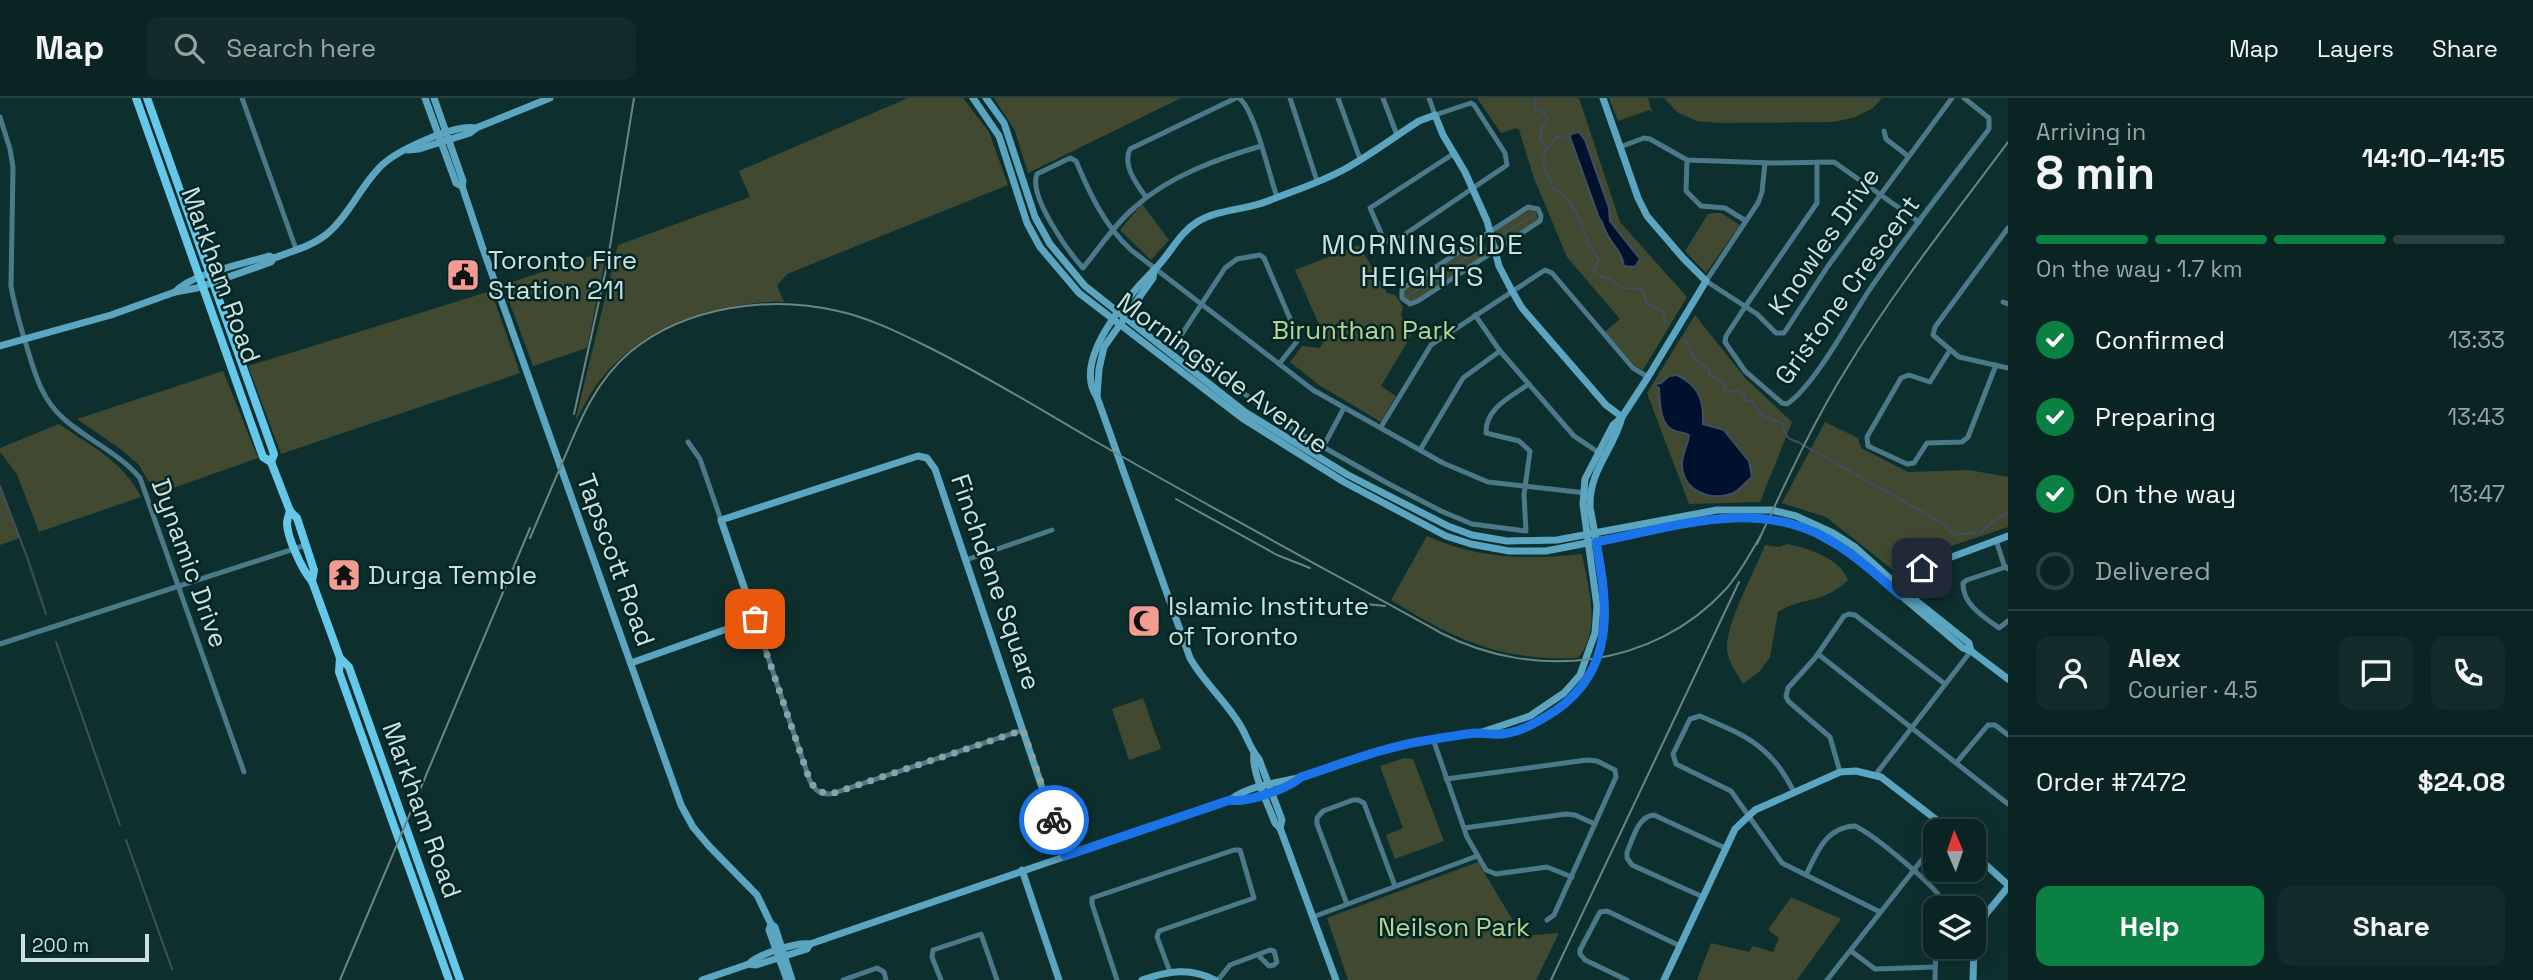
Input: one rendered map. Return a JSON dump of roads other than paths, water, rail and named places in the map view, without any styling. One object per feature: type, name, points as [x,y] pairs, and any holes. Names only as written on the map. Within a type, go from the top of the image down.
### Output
[{"type":"main road","name":"Markham Road","points":[[136,98],[263,457],[271,462],[290,511],[297,518],[314,570],[312,581]]},
{"type":"main road","name":"Markham Road","points":[[147,98],[274,454],[271,462]]},
{"type":"main road","name":"Markham Road","points":[[290,511],[287,523],[295,548],[304,572],[312,581],[340,658],[339,672],[449,980]]},
{"type":"main road","name":"Markham Road","points":[[340,658],[349,667],[460,980]]},
{"type":"street","points":[[242,98],[296,250]]},
{"type":"street","name":"Tapscott Road","points":[[425,98],[463,181],[461,187],[681,805],[693,827],[709,846],[757,895],[771,924],[769,930],[792,980]]},
{"type":"street","name":"Tapscott Road","points":[[433,98],[443,137]]},
{"type":"street","points":[[0,346],[111,315],[175,292],[184,292],[200,282],[271,262],[274,258],[325,235],[340,221],[381,165],[407,150],[419,149],[443,137],[470,132],[550,98]]},
{"type":"street","name":"Morningside Avenue","points":[[974,98],[999,136],[1027,223],[1040,247],[1079,293],[1245,412],[1321,460],[1389,498],[1472,535],[1507,541],[1558,540],[1703,512],[1741,508],[1771,510],[1796,516],[1833,533],[1855,547],[1902,593]]},
{"type":"street","name":"Morningside Avenue","points":[[986,98],[1004,124],[1035,217],[1050,244],[1085,286],[1118,319]]},
{"type":"street","points":[[1146,197],[1126,160],[1130,149],[1237,98],[1244,102],[1277,197]]},
{"type":"street","points":[[1290,98],[1317,181]]},
{"type":"street","points":[[1338,98],[1360,159]]},
{"type":"street","points":[[1383,98],[1397,135]]},
{"type":"street","points":[[1429,98],[1473,190],[1495,251],[1522,308],[1606,405],[1622,417]]},
{"type":"street","points":[[1603,98],[1638,198],[1647,216],[1680,256],[1706,281]]},
{"type":"street","name":"Knowles Drive","points":[[1706,281],[1767,323],[1776,333],[1784,333],[1828,266],[1952,98]]},
{"type":"street","name":"Gristone Crescent","points":[[1745,307],[1725,342],[1754,380],[1782,403],[1787,404],[1820,366],[1870,290],[1990,124],[1985,113],[1964,98]]},
{"type":"street","points":[[1336,980],[1280,828],[1275,822],[1259,759],[1239,723],[1202,679],[1190,658],[1097,397],[1099,369],[1104,347],[1118,319],[1153,278],[1154,270],[1181,236],[1200,220],[1277,197],[1317,181],[1360,159],[1419,121],[1471,103],[1505,153],[1506,168],[1391,242],[1384,240],[1370,208],[1453,153]]},
{"type":"street","name":"Dynamic Drive","points":[[0,117],[13,167],[11,286],[14,306],[37,382],[50,405],[65,420],[128,464],[141,478],[244,772]]},
{"type":"street","points":[[1884,131],[1886,139],[1908,156]]},
{"type":"street","points":[[1620,146],[1644,138],[1687,160],[1834,162],[1919,222]]},
{"type":"street","points":[[1261,146],[1185,174],[1146,197],[1113,231],[1083,268],[1065,247],[1047,217],[1035,183],[1037,174],[1070,158],[1076,161],[1092,199],[1113,231],[1131,250],[1279,364],[1344,408],[1469,476],[1497,484],[1586,493]]},
{"type":"street","points":[[1687,160],[1686,191],[1701,206],[1725,208],[1746,221]]},
{"type":"street","points":[[1745,307],[1816,203],[1817,162]]},
{"type":"street","points":[[702,980],[749,964],[754,959],[780,954],[803,943],[810,944],[1230,800],[1238,794],[1267,789],[1379,751],[1433,739],[1479,733],[1500,735],[1533,724],[1566,703],[1585,683],[1597,664],[1605,627],[1605,609],[1592,543],[1585,479],[1601,455],[1613,425],[1622,417],[1758,203],[1765,163]]},
{"type":"street","points":[[1528,207],[1538,209],[1540,220],[1495,251],[1414,303],[1410,304],[1402,298],[1402,290],[1405,287],[1489,232],[1528,207]]},
{"type":"street","points":[[2008,228],[1933,331],[1935,338],[1956,355],[2008,368]]},
{"type":"street","points":[[1279,364],[1298,340],[1297,335],[1264,258],[1259,255],[1237,260],[1225,268],[1176,343],[1293,430],[1441,511],[1472,524],[1526,531],[1525,487],[1531,456],[1527,446],[1519,441],[1486,433],[1485,428],[1495,408],[1529,384]]},
{"type":"street","points":[[1381,428],[1431,345],[1545,270],[1552,273],[1633,368],[1648,377]]},
{"type":"street","points":[[1475,315],[1500,351],[1574,436],[1601,455]]},
{"type":"street","points":[[1950,350],[1930,382],[1909,375],[1899,380],[1867,437],[1868,446],[1907,464],[1914,463],[1927,443],[1962,442],[1968,437],[1996,365]]},
{"type":"street","points":[[1420,450],[1463,378],[1500,351]]},
{"type":"street","name":"Morningside Avenue","points":[[1187,371],[1242,418],[1319,468],[1446,536],[1471,544],[1527,553],[1705,520],[1751,517],[1806,528],[1852,554],[1969,643],[1971,650],[2008,679]]},
{"type":"street","points":[[1323,447],[1344,408]]},
{"type":"street","points":[[688,442],[698,453],[721,520]]},
{"type":"street","name":"Finchdene Square","points":[[1023,730],[831,794],[820,793],[810,781],[721,520],[918,456],[928,458],[934,464],[1023,730],[1065,856]]},
{"type":"street","points":[[966,560],[1052,530]]},
{"type":"street","points":[[1471,544],[1472,535]]},
{"type":"street","points":[[1902,593],[1922,568],[2008,536]]},
{"type":"street","points":[[1996,540],[2007,568],[1967,580],[1963,583],[1963,589],[1968,602],[1999,628],[2008,621]]},
{"type":"street","points":[[0,644],[306,545]]},
{"type":"street","points":[[1840,772],[1830,737],[1787,701],[1786,696],[1788,688],[1818,654],[1844,617],[1853,614],[1945,684]]},
{"type":"street","points":[[631,663],[755,619]]},
{"type":"street","points":[[1875,774],[1971,650]]},
{"type":"street","points":[[1818,654],[2008,804]]},
{"type":"street","points":[[1794,792],[1784,772],[1764,748],[1703,717],[1693,717],[1673,754],[1674,762],[1678,765],[1731,791],[1768,841],[1778,860],[1880,912]]},
{"type":"street","points":[[1956,763],[1988,725],[1995,725],[2008,735]]},
{"type":"street","points":[[1433,739],[1464,828],[1477,856],[1490,873],[1548,867],[1572,877]]},
{"type":"street","points":[[1446,779],[1587,760],[1597,761],[1615,770],[1616,777],[1555,915],[1547,920]]},
{"type":"street","points":[[1664,980],[1725,848],[1739,823],[1749,814],[1840,772],[1856,771],[1875,774],[1934,819]]},
{"type":"street","points":[[1347,904],[1317,824],[1318,815],[1323,811],[1353,800],[1364,803],[1395,886]]},
{"type":"street","points":[[1464,828],[1569,814],[1595,824]]},
{"type":"street","points":[[1703,897],[1632,865],[1627,858],[1627,852],[1643,818],[1649,815],[1725,848]]},
{"type":"street","points":[[1806,875],[1823,841],[1854,826],[1913,870],[1940,896]]},
{"type":"street","points":[[1116,980],[1092,898],[1240,850],[1254,898],[1159,930],[1157,937],[1170,972]]},
{"type":"street","points":[[1313,917],[1477,856]]},
{"type":"street","points":[[1827,980],[1923,858]]},
{"type":"street","points":[[1986,865],[2008,886],[1986,915]]},
{"type":"street","points":[[1022,870],[1059,980]]},
{"type":"street","points":[[1627,980],[1585,960],[1580,954],[1600,912],[1607,911],[1680,946]]},
{"type":"street","points":[[941,980],[932,951],[981,934],[997,980]]},
{"type":"street","points":[[1851,951],[1875,969],[1935,967]]},
{"type":"street","name":"Tapscott Road","points":[[780,954],[787,980]]},
{"type":"street","points":[[1142,980],[1170,972],[1194,972],[1217,980],[1230,965],[1259,956]]},
{"type":"street","points":[[1935,959],[1935,980]]},
{"type":"street","points":[[1973,980],[1974,959]]},
{"type":"street","points":[[844,980],[877,968],[884,972],[886,980]]},
{"type":"water","points":[[1579,132],[1585,140],[1609,208],[1610,221],[1640,259],[1635,267],[1624,266],[1599,218],[1570,137],[1571,134]]},
{"type":"water","points":[[1677,375],[1696,389],[1703,408],[1703,424],[1724,430],[1749,461],[1752,477],[1734,493],[1723,496],[1706,495],[1687,482],[1682,462],[1689,435],[1673,430],[1665,423],[1659,388],[1656,386],[1669,376]]},
{"type":"waterway","points":[[1536,98],[1535,109],[1548,118],[1547,123],[1542,126],[1540,139],[1546,148],[1543,163],[1553,189],[1560,192],[1572,205],[1590,247],[1599,260],[1594,270],[1596,274],[1612,280],[1621,288],[1642,289],[1647,304],[1664,312],[1665,324]]},
{"type":"waterway","points":[[1546,151],[1556,137],[1570,138]]},
{"type":"waterway","points":[[1500,236],[1534,215]]},
{"type":"waterway","points":[[1408,296],[1481,248]]},
{"type":"waterway","points":[[1685,339],[1694,358],[1709,370],[1710,376],[1724,382],[1728,392],[1734,390],[1744,394],[1746,400],[1753,402],[1760,414],[1783,424],[1785,434],[1789,438],[1944,524],[1954,535],[1982,532],[1991,522],[2008,513]]},
{"type":"waterway","points":[[0,486],[46,614]]},
{"type":"waterway","points":[[56,642],[120,825]]},
{"type":"waterway","points":[[126,840],[172,969]]},
{"type":"railway","points":[[574,414],[607,265],[634,98]]},
{"type":"railway","points":[[1757,544],[1811,432],[1865,339],[2008,142]]},
{"type":"railway","points":[[530,538],[590,402],[607,376],[630,352],[652,336],[702,315],[729,308],[784,304],[812,306],[850,314],[915,341],[1441,633],[1477,648],[1514,658],[1553,661],[1591,659],[1628,651],[1664,636],[1697,616],[1726,589],[1761,535]]},
{"type":"railway","points":[[1176,499],[1277,555],[1310,568]]},
{"type":"railway","points":[[340,980],[530,528]]},
{"type":"railway","points":[[1551,980],[1739,582]]},
{"type":"railway","points":[[1337,601],[1385,606]]},
{"type":"place","name":"Toronto Fire Station 211","points":[[463,275]]},
{"type":"place","name":"Durga Temple","points":[[344,575]]},
{"type":"place","name":"Islamic Institute of Toronto","points":[[1144,621]]},
{"type":"district","name":"MORNINGSIDE HEIGHTS","points":[[1423,260]]},
{"type":"park label","name":"Birunthan Park","points":[[1364,330]]},
{"type":"park label","name":"Neilson Park","points":[[1454,927]]}]
